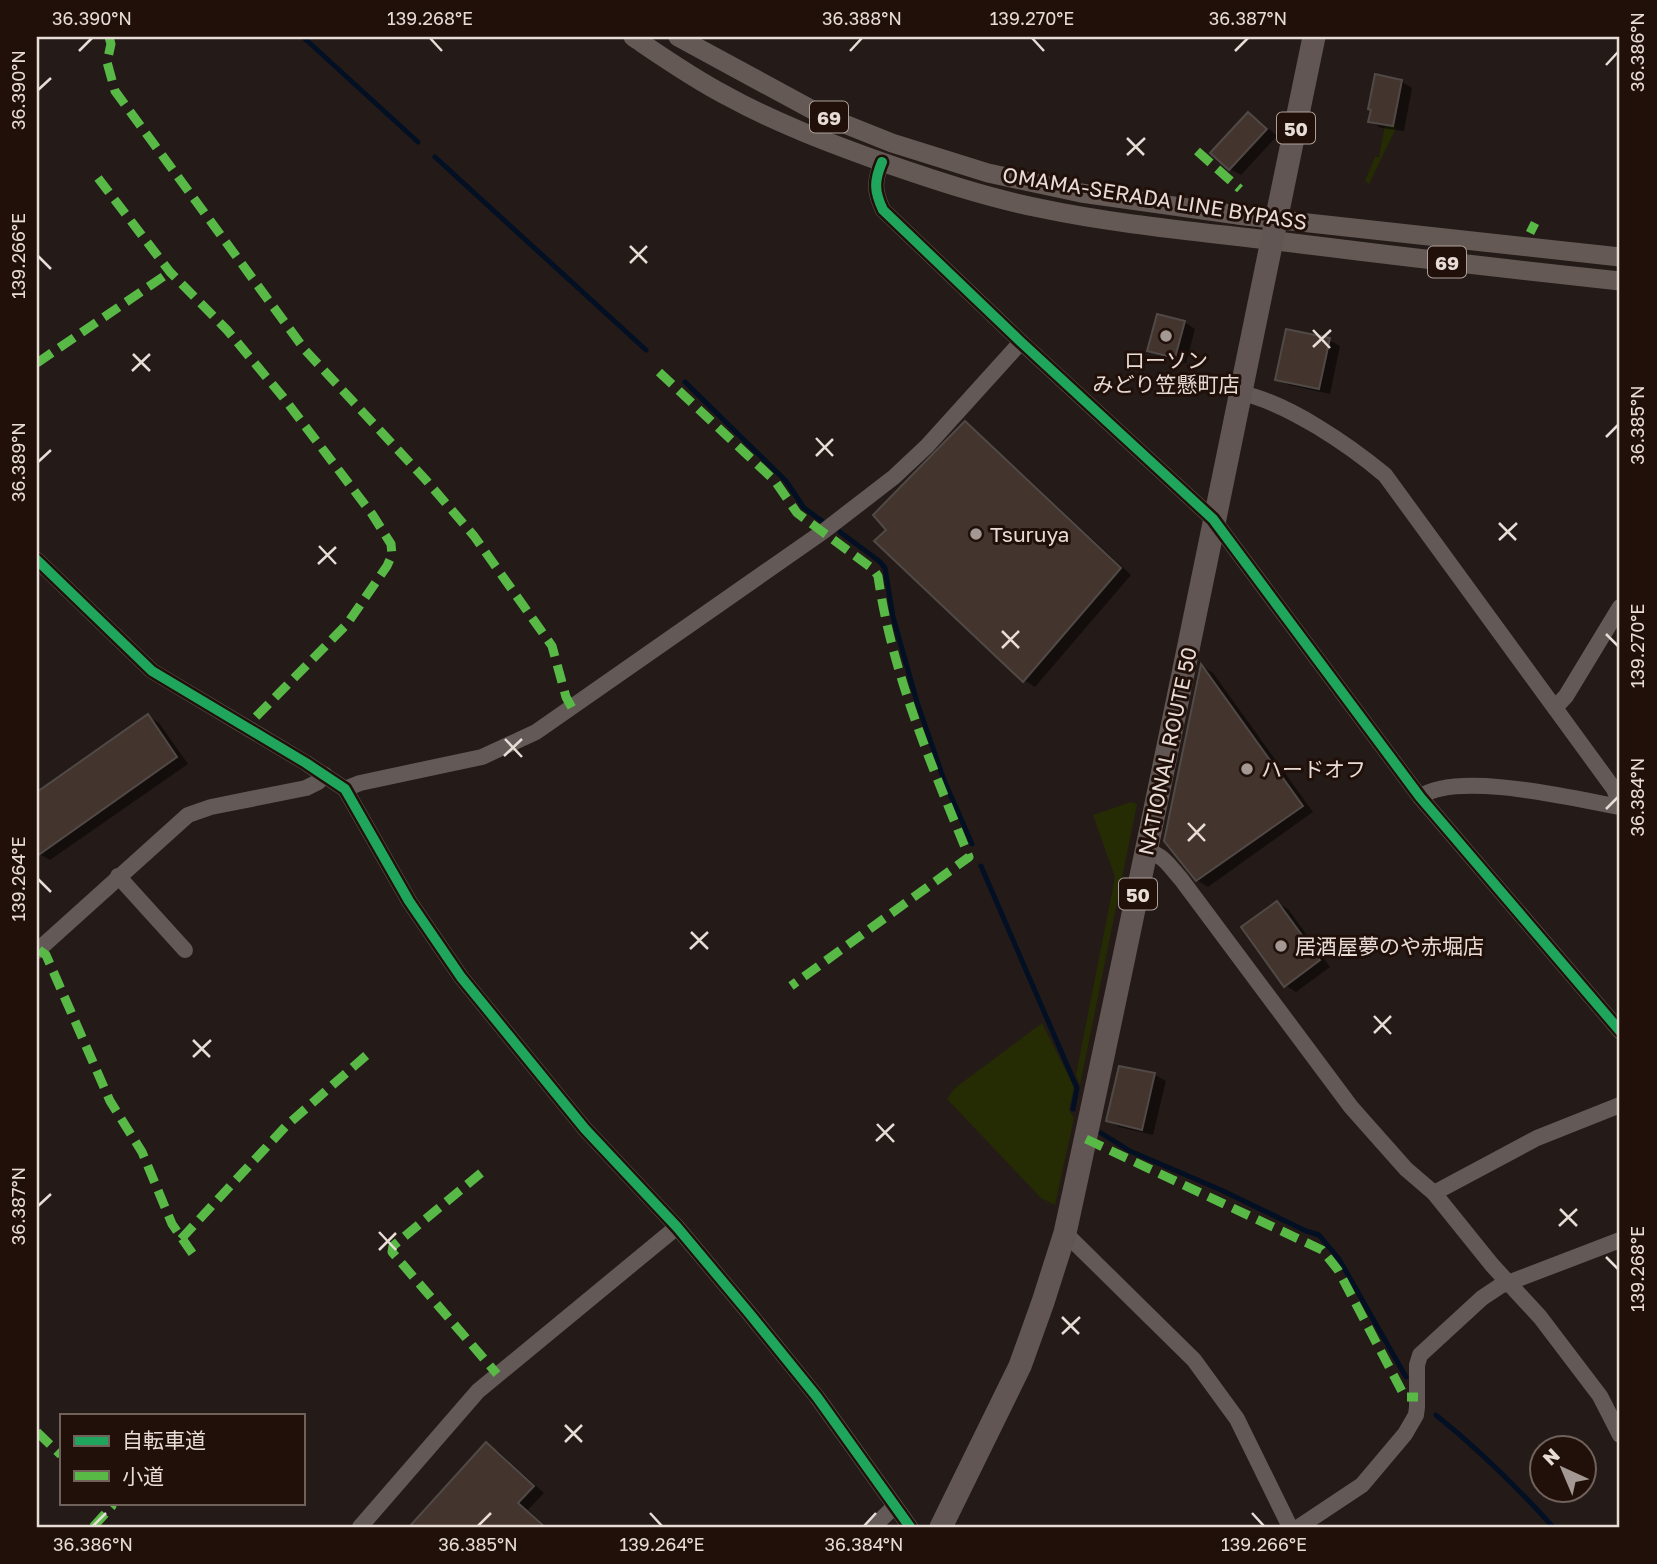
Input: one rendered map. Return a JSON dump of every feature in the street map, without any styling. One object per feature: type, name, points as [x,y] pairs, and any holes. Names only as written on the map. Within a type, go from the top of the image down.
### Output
[{"type":"highway","name":"NATIONAL ROUTE 50","points":[[941,1527],[1020,1366],[1065,1233],[1147,851],[1314,37]]},
{"type":"main road","name":"OMAMA-SERADA LINE BYPASS","points":[[633,37],[727,96],[829,143],[972,191],[1041,208],[1275,230],[1620,257]]},
{"type":"main road","name":"OMAMA-SERADA LINE BYPASS","points":[[678,37],[822,114],[892,143],[964,165],[1081,193],[1275,230],[1620,281]]},
{"type":"street","points":[[882,162],[875,184],[876,196],[883,210],[1213,519],[1420,797],[1620,1031]]},
{"type":"street","points":[[345,789],[360,783],[482,757],[536,732],[824,531],[894,477],[927,446],[1021,342]]},
{"type":"street","points":[[1241,393],[1256,396],[1278,406],[1348,446],[1385,475],[1614,789],[1620,806],[1523,790],[1461,785],[1432,789],[1420,797]]},
{"type":"street","points":[[37,560],[152,671],[345,789],[409,901],[461,977],[585,1129],[677,1227],[817,1397],[910,1527]]},
{"type":"street","points":[[1555,708],[1566,696],[1620,607]]},
{"type":"street","points":[[37,951],[188,815],[211,807],[306,788],[325,775]]},
{"type":"street","points":[[1147,851],[1157,853],[1163,858],[1351,1107],[1406,1170],[1434,1193],[1508,1283],[1540,1317],[1600,1396],[1620,1432]]},
{"type":"street","points":[[118,876],[185,950]]},
{"type":"street","points":[[1434,1193],[1537,1138],[1620,1105]]},
{"type":"street","points":[[360,1527],[478,1391],[677,1227]]},
{"type":"street","points":[[1065,1233],[1194,1360],[1237,1419],[1290,1527]]},
{"type":"street","points":[[1299,1527],[1321,1521],[1367,1480],[1412,1422],[1417,1407],[1417,1365],[1420,1354],[1482,1298],[1508,1283],[1620,1240]]},
{"type":"street","points":[[873,1527],[895,1506]]},
{"type":"green space","points":[[1385,125],[1397,126],[1369,184],[1365,181],[1375,157],[1379,157]]},
{"type":"green space","points":[[1131,802],[1137,804],[1080,1085],[1076,1075],[1115,877],[1093,815]]},
{"type":"green space","points":[[1042,1023],[1074,1087],[1069,1110],[1074,1118],[1055,1205],[1041,1198],[947,1099],[955,1088]]},
{"type":"building","points":[[1375,74],[1402,80],[1393,126],[1368,122]]},
{"type":"building","points":[[1248,112],[1267,129],[1229,170],[1210,153]]},
{"type":"building","name":"ローソン みどり笠懸町店","points":[[1157,314],[1185,321],[1175,358],[1147,351]]},
{"type":"building","points":[[1286,329],[1330,338],[1319,389],[1275,380]]},
{"type":"building","points":[[965,421],[1121,568],[1023,682],[874,541],[886,530],[873,515]]},
{"type":"building","points":[[1201,664],[1303,806],[1196,881],[1164,841]]},
{"type":"building","points":[[148,714],[177,757],[37,856],[37,792]]},
{"type":"building","points":[[1277,901],[1320,960],[1284,987],[1241,927]]},
{"type":"building","points":[[1119,1066],[1155,1073],[1142,1130],[1106,1121]]},
{"type":"building","points":[[486,1442],[534,1486],[518,1503],[545,1527],[409,1527]]},
{"type":"waterway","points":[[303,37],[418,142]]},
{"type":"waterway","points":[[435,157],[646,350]]},
{"type":"waterway","points":[[685,382],[786,481],[804,508],[822,521]]},
{"type":"waterway","points":[[840,532],[885,568],[893,617],[917,702],[944,780],[972,844]]},
{"type":"waterway","points":[[981,866],[1077,1088],[1073,1109]]},
{"type":"waterway","points":[[1101,1133],[1130,1151],[1319,1235],[1339,1259],[1406,1377]]},
{"type":"waterway","points":[[1436,1415],[1497,1469],[1553,1527]]},
{"type":"marked path","points":[[109,37],[111,44],[107,62],[115,91],[305,350],[474,536],[552,646],[566,697],[572,708]]},
{"type":"marked path","points":[[1197,151],[1240,189]]},
{"type":"marked path","points":[[98,178],[170,272],[227,330],[283,397],[372,514],[391,544],[392,555],[387,566],[347,624],[246,727]]},
{"type":"marked path","points":[[1530,233],[1535,223]]},
{"type":"marked path","points":[[37,363],[170,272]]},
{"type":"marked path","points":[[659,372],[775,481],[797,513],[873,569],[878,576],[884,612],[903,684],[969,857],[791,986]]},
{"type":"marked path","points":[[39,950],[46,955],[110,1101],[142,1152],[172,1224],[197,1260]]},
{"type":"marked path","points":[[181,1239],[286,1126],[369,1053]]},
{"type":"marked path","points":[[1086,1139],[1322,1250],[1338,1270],[1405,1397],[1418,1397]]},
{"type":"marked path","points":[[481,1173],[393,1246],[392,1252],[497,1374]]},
{"type":"marked path","points":[[37,1432],[60,1454]]},
{"type":"marked path","points":[[93,1527],[112,1504]]},
{"type":"cycle path","points":[[882,162],[876,186],[883,210],[1213,519],[1420,797],[1620,1031]]},
{"type":"cycle path","points":[[37,560],[152,671],[345,789],[409,901],[461,977],[585,1129],[677,1227],[749,1313],[817,1397],[910,1527]]},
{"type":"place","name":"ローソン みどり笠懸町店","points":[[1166,336]]},
{"type":"place","name":"Tsuruya","points":[[976,534]]},
{"type":"place","name":"ハードオフ","points":[[1247,769]]},
{"type":"place","name":"居酒屋夢のや赤堀店","points":[[1281,946]]}]
